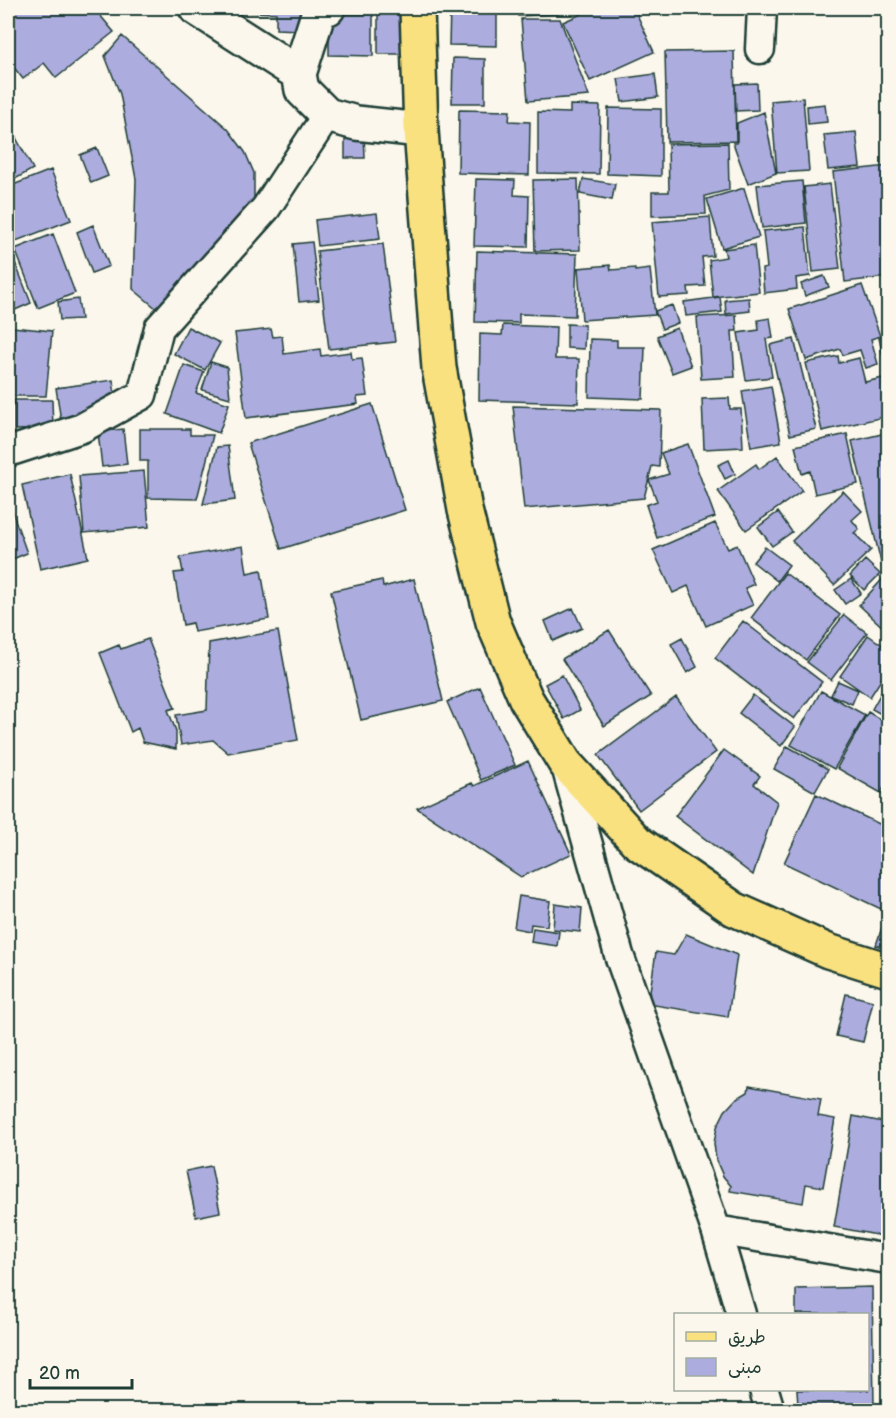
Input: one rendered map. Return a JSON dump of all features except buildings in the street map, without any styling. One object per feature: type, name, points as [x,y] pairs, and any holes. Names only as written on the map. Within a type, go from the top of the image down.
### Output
[{"type":"main road","points":[[417,8],[421,130],[439,368],[465,510],[492,622],[526,699],[565,763],[637,842],[734,909],[828,951],[888,970]]},
{"type":"street","points":[[196,8],[299,74]]},
{"type":"street","points":[[323,8],[299,74],[302,90],[327,115],[356,123],[421,130]]},
{"type":"street","points":[[760,49],[762,8]]},
{"type":"street","points":[[8,452],[82,428],[142,395],[159,328],[266,208],[327,115]]},
{"type":"street","points":[[565,763],[619,955],[716,1230],[741,1313]]},
{"type":"street","points":[[716,1230],[888,1258]]},
{"type":"street","points":[[765,1391],[770,1410]]}]
